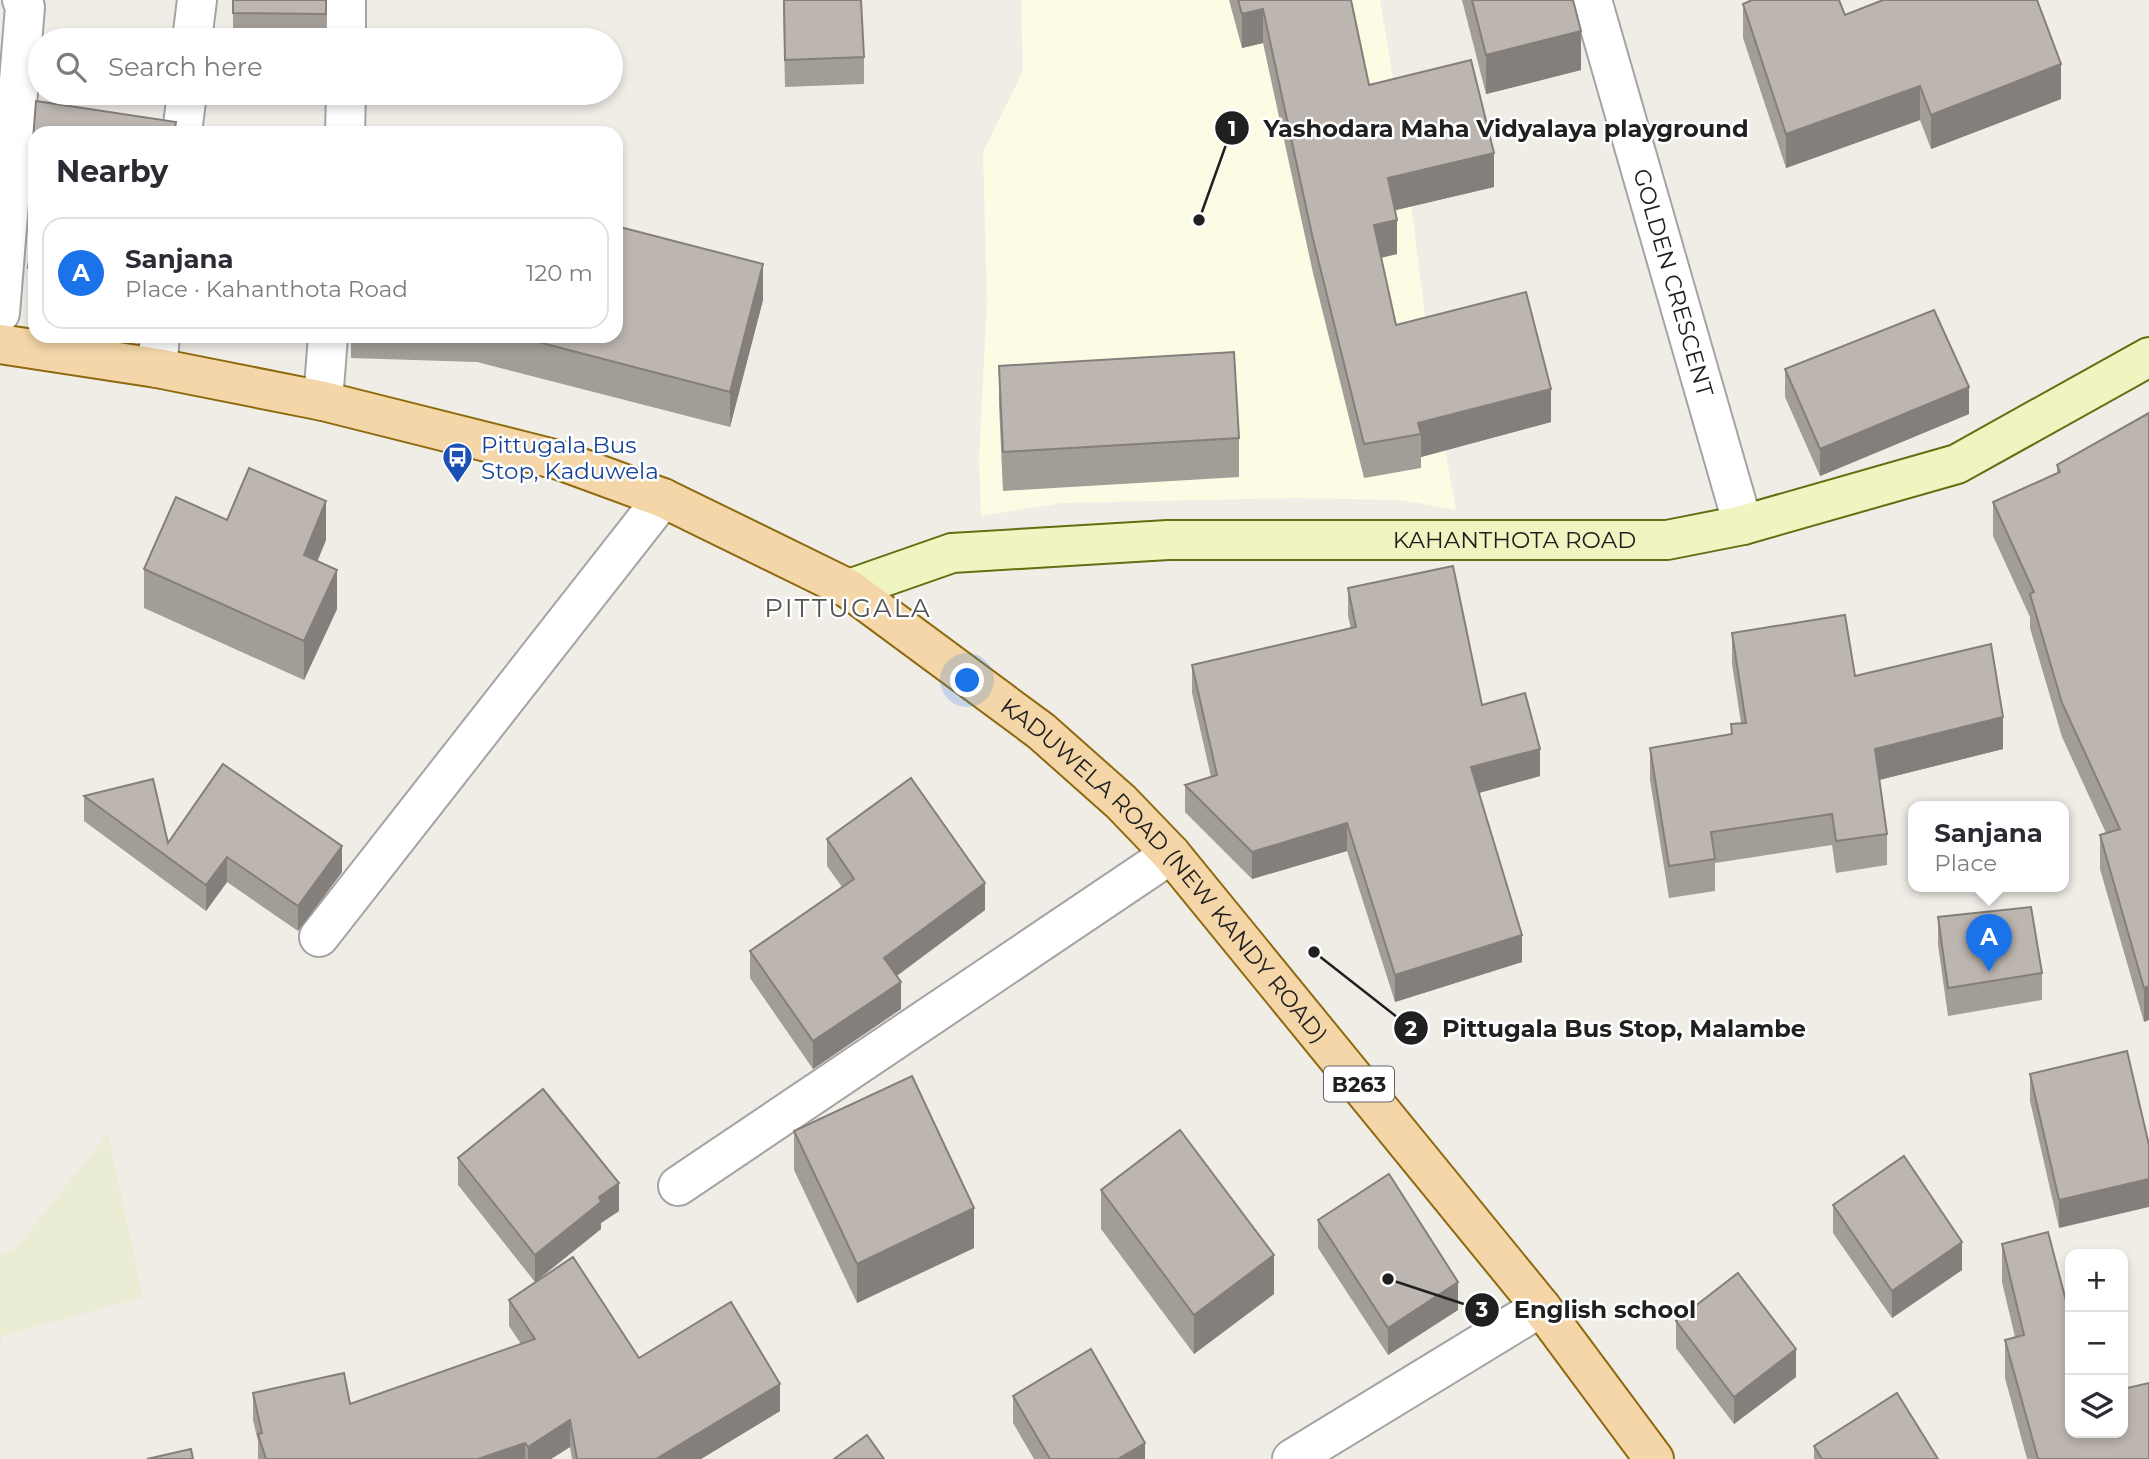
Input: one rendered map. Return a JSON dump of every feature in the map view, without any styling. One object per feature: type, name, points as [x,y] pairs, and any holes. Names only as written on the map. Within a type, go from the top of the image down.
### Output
[{"type":"main road","name":"KADUWELA ROAD (NEW KANDY ROAD)","points":[[0,344],[158,352],[323,401],[562,461],[663,498],[849,589],[1041,731],[1121,802],[1171,854],[1541,1307],[1654,1459]]},
{"type":"main road","name":"KAHANTHOTA ROAD","points":[[849,589],[952,553],[1168,540],[1667,540],[1744,525],[1957,464],[2149,358]]},
{"type":"street","points":[[0,313],[25,7],[22,0]]},
{"type":"street","points":[[194,28],[197,0]]},
{"type":"street","points":[[346,0],[346,28]]},
{"type":"street","name":"GOLDEN CRESCENT","points":[[1592,0],[1744,525]]},
{"type":"street","points":[[183,126],[186,105]]},
{"type":"street","points":[[345,105],[345,126]]},
{"type":"street","points":[[323,401],[327,343]]},
{"type":"street","points":[[319,936],[663,498]]},
{"type":"street","points":[[678,1186],[1171,854]]},
{"type":"street","points":[[1292,1459],[1541,1307]]},
{"type":"shaded area","points":[[1021,0],[1380,0],[1403,138],[1434,389],[1456,510],[1401,500],[1292,498],[1062,503],[981,516],[979,457],[987,302],[983,152],[1023,71]]},
{"type":"shaded area","points":[[108,1134],[143,1297],[2,1336],[0,1354],[0,1255],[16,1248]]},
{"type":"building","points":[[233,0],[326,0],[326,14],[233,13]]},
{"type":"building","points":[[784,0],[861,0],[864,57],[785,60]]},
{"type":"building","points":[[1238,0],[1351,0],[1369,85],[1471,60],[1494,153],[1388,178],[1397,220],[1374,225],[1396,325],[1526,292],[1551,389],[1418,423],[1421,434],[1364,444],[1313,239],[1263,9],[1242,14]]},
{"type":"building","points":[[1472,0],[1573,0],[1581,31],[1486,55]]},
{"type":"building","points":[[1752,0],[1839,0],[1845,15],[1883,0],[2037,0],[2061,64],[1931,115],[1920,86],[1786,134],[1743,4]]},
{"type":"building","points":[[36,105],[63,105],[176,122],[175,126],[34,126]]},
{"type":"building","points":[[623,228],[763,264],[730,392],[542,343],[623,343]]},
{"type":"building","points":[[1934,310],[1969,387],[1820,449],[1785,369]]},
{"type":"building","points":[[1234,352],[1239,438],[1003,452],[999,366]]},
{"type":"building","points":[[2149,413],[2149,986],[2144,988],[2100,835],[2120,829],[2062,703],[2030,594],[2034,592],[1993,502],[2060,472],[2057,465]]},
{"type":"building","points":[[249,468],[326,501],[304,555],[337,570],[304,641],[144,569],[176,497],[227,520]]},
{"type":"building","points":[[1453,566],[1482,705],[1525,693],[1540,749],[1471,767],[1522,935],[1395,975],[1347,823],[1252,852],[1185,785],[1217,775],[1192,665],[1356,627],[1348,588]]},
{"type":"building","points":[[1845,615],[1855,676],[1991,644],[2003,717],[1875,749],[1887,834],[1836,841],[1832,814],[1711,832],[1715,859],[1669,866],[1650,748],[1732,734],[1731,724],[1746,723],[1732,633]]},
{"type":"building","points":[[223,764],[342,846],[298,906],[227,857],[206,885],[84,796],[153,779],[168,843]]},
{"type":"building","points":[[911,778],[985,883],[884,958],[901,982],[813,1041],[750,951],[854,879],[827,839]]},
{"type":"building","points":[[2031,907],[2042,973],[1948,988],[1938,917]]},
{"type":"building","points":[[2127,1051],[2149,1145],[2149,1179],[2059,1200],[2030,1074]]},
{"type":"building","points":[[912,1076],[974,1208],[857,1264],[794,1131]]},
{"type":"building","points":[[543,1089],[619,1183],[599,1197],[601,1202],[535,1255],[458,1158]]},
{"type":"building","points":[[1180,1130],[1274,1255],[1194,1315],[1101,1190]]},
{"type":"building","points":[[1904,1156],[1962,1242],[1892,1291],[1833,1205]]},
{"type":"building","points":[[1389,1174],[1458,1282],[1388,1328],[1318,1220]]},
{"type":"building","points":[[2048,1232],[2065,1297],[2065,1438],[2128,1438],[2128,1388],[2149,1383],[2149,1459],[2038,1459],[2005,1340],[2024,1335],[2002,1244]]},
{"type":"building","points":[[573,1257],[639,1358],[731,1302],[780,1384],[656,1459],[577,1459],[570,1420],[528,1447],[525,1443],[478,1459],[266,1459],[258,1434],[262,1433],[253,1393],[344,1373],[350,1404],[535,1339],[509,1300]]},
{"type":"building","points":[[1738,1273],[1796,1349],[1734,1397],[1676,1321]]},
{"type":"building","points":[[1091,1349],[1145,1443],[1118,1459],[1050,1459],[1013,1396]]},
{"type":"building","points":[[1897,1393],[1938,1459],[1822,1459],[1814,1446]]},
{"type":"building","points":[[867,1435],[884,1459],[834,1459]]},
{"type":"building","points":[[191,1449],[193,1459],[147,1459]]},
{"type":"place","name":"Yashodara Maha Vidyalaya playground","points":[[1199,220]]},
{"type":"place","name":"Pittugala Bus Stop, Kaduwela","points":[[458,485]]},
{"type":"place","name":"Pittugala Bus Stop, Malambe","points":[[1314,952]]},
{"type":"place","name":"Sanjana","points":[[1989,972]]},
{"type":"place","name":"English school","points":[[1388,1279]]},
{"type":"district","name":"PITTUGALA","points":[[848,608]]}]
